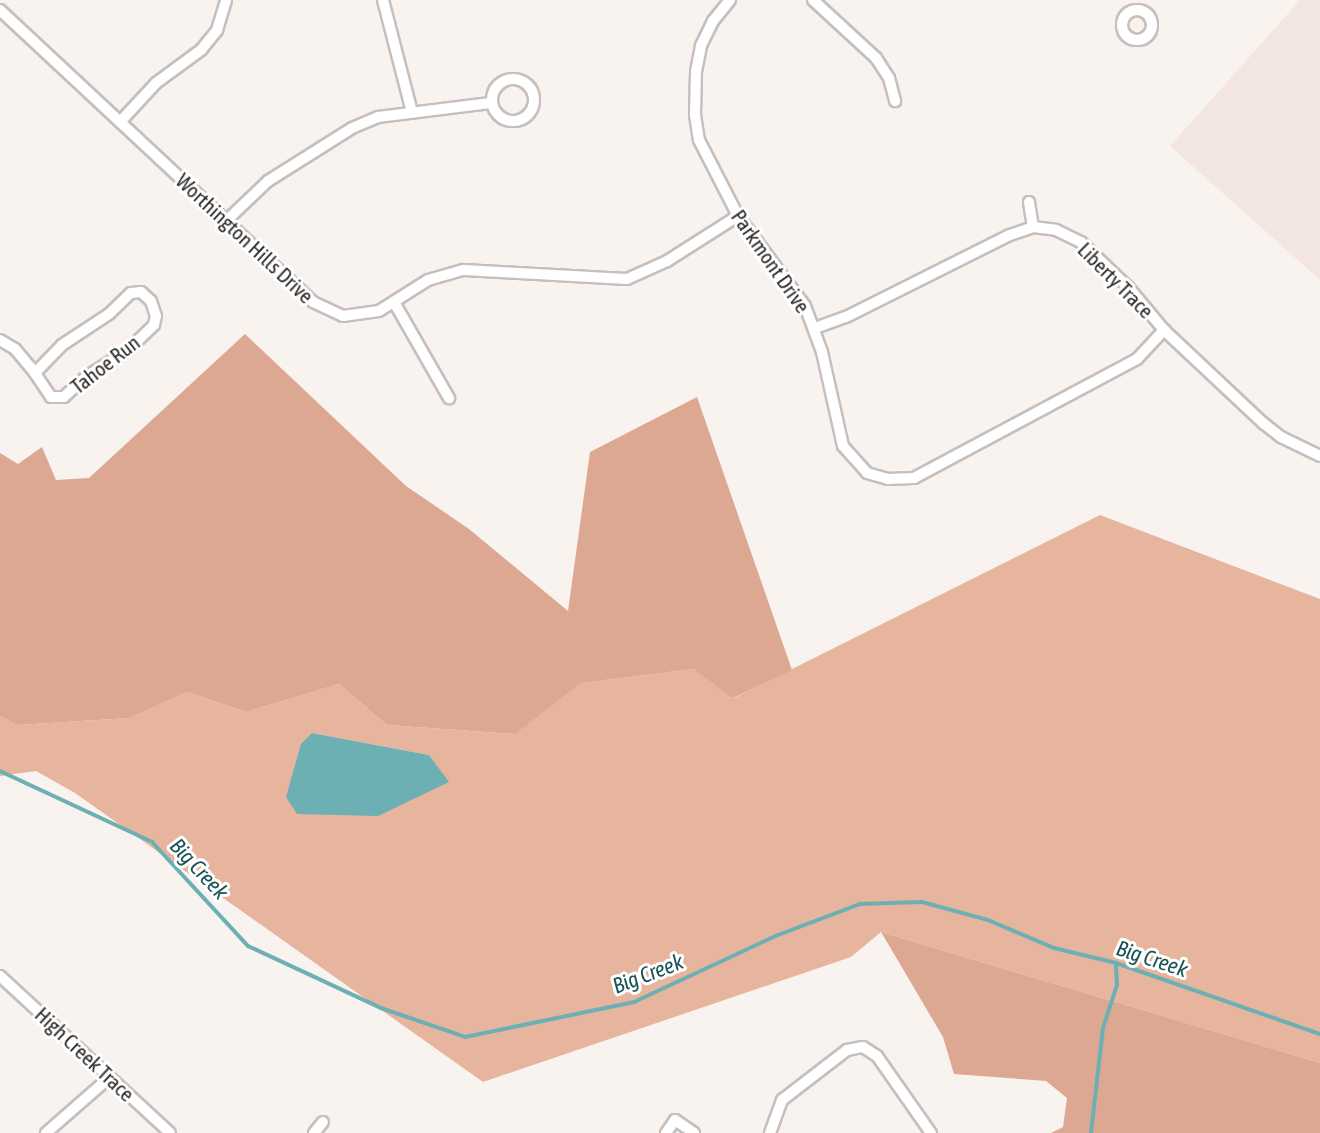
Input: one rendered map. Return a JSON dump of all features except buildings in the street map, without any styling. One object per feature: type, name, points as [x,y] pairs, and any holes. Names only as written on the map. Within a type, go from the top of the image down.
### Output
[{"type":"street","points":[[120,122],[156,83],[201,50],[217,30],[226,0]]},
{"type":"street","points":[[383,0],[412,112]]},
{"type":"street","name":"Parkmont Drive","points":[[730,0],[713,21],[701,46],[696,71],[695,116],[706,158],[738,216],[789,282],[815,328],[843,446],[867,473],[888,479],[914,478],[1137,359],[1164,330]]},
{"type":"street","points":[[813,0],[876,58],[889,78],[895,101]]},
{"type":"street","points":[[1143,11],[1148,0]]},
{"type":"street","name":"Worthington Hills Drive","points":[[0,10],[226,221],[327,311],[361,316],[394,302],[428,280],[464,270],[627,279],[667,261],[738,216]]},
{"type":"street","points":[[508,81],[527,84],[534,94],[535,107],[521,120],[502,118],[490,103],[493,91],[508,81]]},
{"type":"street","points":[[226,221],[268,181],[352,128],[378,117],[490,103]]},
{"type":"street","points":[[815,328],[1033,227],[1029,202]]},
{"type":"street","name":"Liberty Trace","points":[[1033,227],[1056,230],[1081,242],[1130,288],[1164,330],[1263,423],[1281,437],[1320,456]]},
{"type":"street","name":"Tahoe Run","points":[[0,340],[15,349],[51,397],[64,397],[86,377],[128,350],[154,325],[156,316],[151,301],[141,292],[131,293],[109,314],[62,345],[35,373]]},
{"type":"street","points":[[394,302],[449,398]]},
{"type":"street","name":"High Creek Trace","points":[[0,976],[170,1133]]},
{"type":"street","points":[[770,1133],[782,1100],[847,1050],[863,1047],[877,1056],[931,1133]]},
{"type":"street","points":[[46,1133],[110,1077]]},
{"type":"street","points":[[666,1133],[675,1120],[694,1133]]},
{"type":"street","points":[[314,1133],[322,1122]]},
{"type":"shaded area","points":[[1300,0],[1320,0],[1320,280],[1170,146]]},
{"type":"shaded area","points":[[245,334],[406,486],[469,529],[568,611],[590,452],[697,397],[792,670],[733,698],[693,669],[581,683],[515,734],[387,725],[339,684],[246,712],[187,692],[130,718],[17,725],[0,716],[0,453],[18,464],[42,447],[56,480],[89,478]]},
{"type":"shaded area","points":[[1100,515],[1320,599],[1320,1063],[881,932],[851,957],[483,1082],[75,793],[36,771],[0,776],[0,716],[17,725],[130,718],[187,692],[246,712],[339,684],[387,725],[514,734],[581,683],[693,669],[734,698]],"holes":[[[312,733],[429,755],[448,782]]]},
{"type":"shaded area","points":[[881,932],[1320,1063],[1320,1133],[1051,1133],[1063,1127],[1067,1098],[1046,1081],[954,1074],[943,1037]]},
{"type":"water","points":[[312,733],[429,755],[449,782],[378,816],[297,814],[286,797],[301,744]]},
{"type":"waterway","name":"Big Creek","points":[[0,771],[152,842],[248,946],[381,1008],[465,1037],[634,1002],[778,935],[860,904],[922,902],[988,920],[1054,948],[1116,963],[1320,1034]]},
{"type":"waterway","points":[[1091,1133],[1103,1028],[1117,985],[1116,963]]}]
